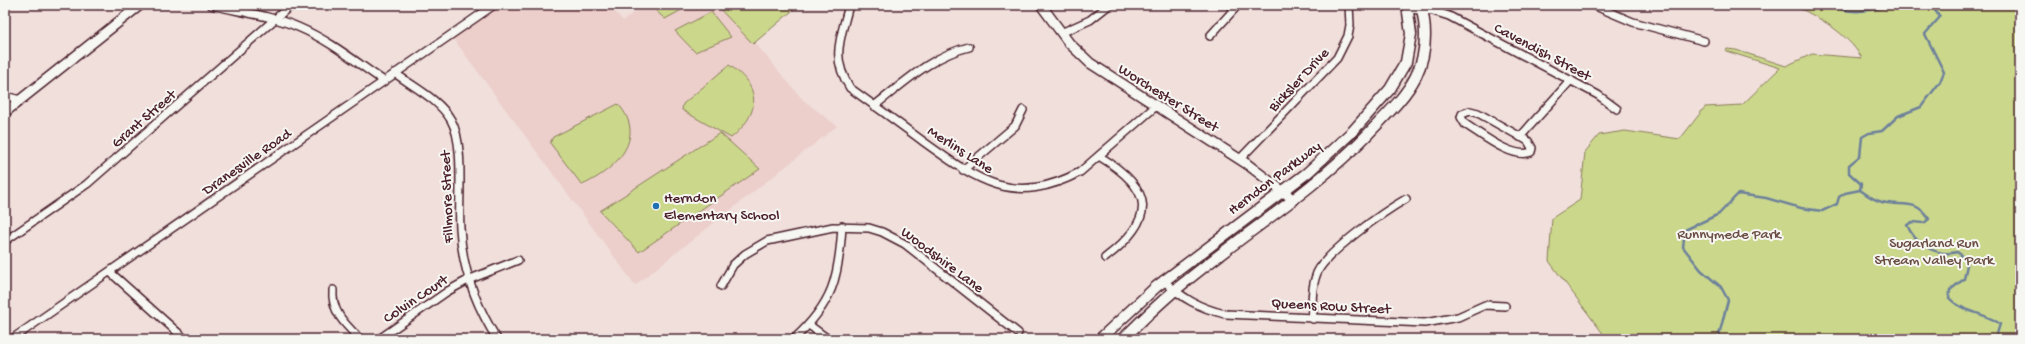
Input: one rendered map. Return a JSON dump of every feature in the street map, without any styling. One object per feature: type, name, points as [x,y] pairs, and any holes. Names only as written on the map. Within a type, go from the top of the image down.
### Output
[{"type":"main road","name":"Herndon Parkway","points":[[1100,339],[1126,313],[1163,280],[1282,190],[1345,139],[1397,80],[1406,62],[1411,42],[1411,22],[1408,7]]},
{"type":"main road","name":"Herndon Parkway","points":[[1123,339],[1147,315],[1176,291],[1351,154],[1405,94],[1416,76],[1425,48],[1425,29],[1422,8]]},
{"type":"street","points":[[5,112],[140,5]]},
{"type":"street","points":[[211,5],[275,19],[314,35],[384,81]]},
{"type":"street","name":"Grant Street","points":[[5,241],[87,184],[291,5]]},
{"type":"street","name":"Dranesville Road","points":[[12,339],[494,5]]},
{"type":"street","name":"Merlins Lane","points":[[849,5],[838,47],[838,63],[840,71],[850,88],[963,170],[982,181],[993,185],[1020,189],[1033,189],[1051,185],[1070,178],[1099,156],[1156,106]]},
{"type":"street","name":"Worchester Street","points":[[1041,5],[1060,33],[1090,64],[1240,159],[1294,200]]},
{"type":"street","points":[[1060,33],[1090,20],[1109,5]]},
{"type":"street","points":[[1210,36],[1238,5]]},
{"type":"street","name":"Bicksler Drive","points":[[1240,159],[1337,58],[1348,36],[1350,25],[1349,5]]},
{"type":"street","points":[[1593,5],[1633,22],[1704,41]]},
{"type":"street","name":"Cavendish Street","points":[[1408,7],[1422,8],[1449,16],[1598,95],[1617,110]]},
{"type":"street","points":[[874,106],[945,54],[952,50],[969,47]]},
{"type":"street","name":"Fillmore Street","points":[[395,73],[443,110],[454,128],[458,149],[460,244],[468,280],[476,304],[497,339]]},
{"type":"street","points":[[1520,137],[1570,80]]},
{"type":"street","points":[[5,96],[20,100]]},
{"type":"street","points":[[963,170],[1015,126],[1023,110]]},
{"type":"street","points":[[1466,112],[1474,112],[1520,137],[1531,145],[1532,148],[1528,154],[1519,155],[1514,153],[1465,124],[1461,117],[1466,112]]},
{"type":"street","points":[[1099,156],[1127,176],[1134,184],[1142,200],[1143,211],[1139,225],[1131,238],[1105,258]]},
{"type":"street","points":[[1314,318],[1312,287],[1319,268],[1326,259],[1387,210],[1406,199]]},
{"type":"street","points":[[794,339],[809,325],[825,304],[835,283],[841,256],[842,226]]},
{"type":"street","name":"Woodshire Lane","points":[[721,286],[733,265],[745,254],[761,244],[780,237],[842,226],[869,228],[894,238],[1018,333]]},
{"type":"street","name":"Colvin Court","points":[[379,339],[443,295],[468,280],[518,260]]},
{"type":"street","points":[[110,272],[185,339]]},
{"type":"street","name":"Queens Row Street","points":[[1163,280],[1187,301],[1199,308],[1225,314],[1425,323],[1458,317],[1485,306],[1505,306]]},
{"type":"street","points":[[333,290],[332,303],[334,310],[360,339]]},
{"type":"street","points":[[809,325],[828,339]]},
{"type":"shaded area","name":"Herndon Elementary School","points":[[501,5],[609,5],[623,21],[643,5],[718,5],[755,43],[803,100],[837,126],[635,285],[453,38]]},
{"type":"green space","points":[[665,5],[685,5],[687,7],[665,19],[655,10]]},
{"type":"green space","points":[[716,5],[799,5],[753,44]]},
{"type":"green space","points":[[1793,5],[2020,5],[2020,339],[1607,339],[1549,261],[1552,218],[1580,200],[1585,152],[1599,135],[1625,131],[1680,139],[1705,107],[1742,105],[1780,68],[1726,51],[1727,49],[1736,50],[1786,66],[1812,54],[1862,58],[1856,49],[1840,33],[1813,15]]},
{"type":"green space","points":[[711,12],[731,37],[695,52],[675,31]]},
{"type":"green space","points":[[729,65],[740,73],[747,82],[752,91],[754,100],[748,119],[741,129],[731,138],[682,110],[683,104]]},
{"type":"green space","points":[[618,104],[627,117],[630,129],[629,141],[624,152],[616,162],[594,179],[582,185],[550,143],[553,137]]},
{"type":"green space","points":[[720,133],[760,169],[639,252],[600,211]]},
{"type":"waterway","points":[[1830,5],[1854,11],[1869,10],[1893,5]]},
{"type":"waterway","points":[[1897,5],[1920,8],[1928,5]]},
{"type":"waterway","points":[[1860,190],[1861,184],[1849,173],[1849,165],[1860,156],[1862,137],[1869,133],[1882,131],[1898,116],[1921,107],[1940,82],[1944,72],[1925,34],[1940,17],[1931,5]]},
{"type":"waterway","points":[[1718,339],[1728,300],[1721,287],[1701,270],[1683,247],[1685,230],[1719,214],[1738,194],[1766,198],[1801,208],[1822,211],[1837,204],[1839,197],[1845,193],[1860,190]]},
{"type":"waterway","points":[[1860,190],[1879,201],[1908,204],[1919,208],[1924,212],[1929,219],[1924,223],[1912,222],[1907,225],[1915,238],[1927,248],[1934,251],[1941,253],[1957,252],[1968,260],[1964,279],[1950,290],[1949,298],[1961,307],[1994,320],[2000,324],[1996,337],[1998,339]]},
{"type":"place","name":"Herndon Elementary School","points":[[656,206]]},
{"type":"park label","name":"Runnymede Park","points":[[1729,233]]},
{"type":"park label","name":"Sugarland Run Stream Valley Park","points":[[1934,250]]}]
